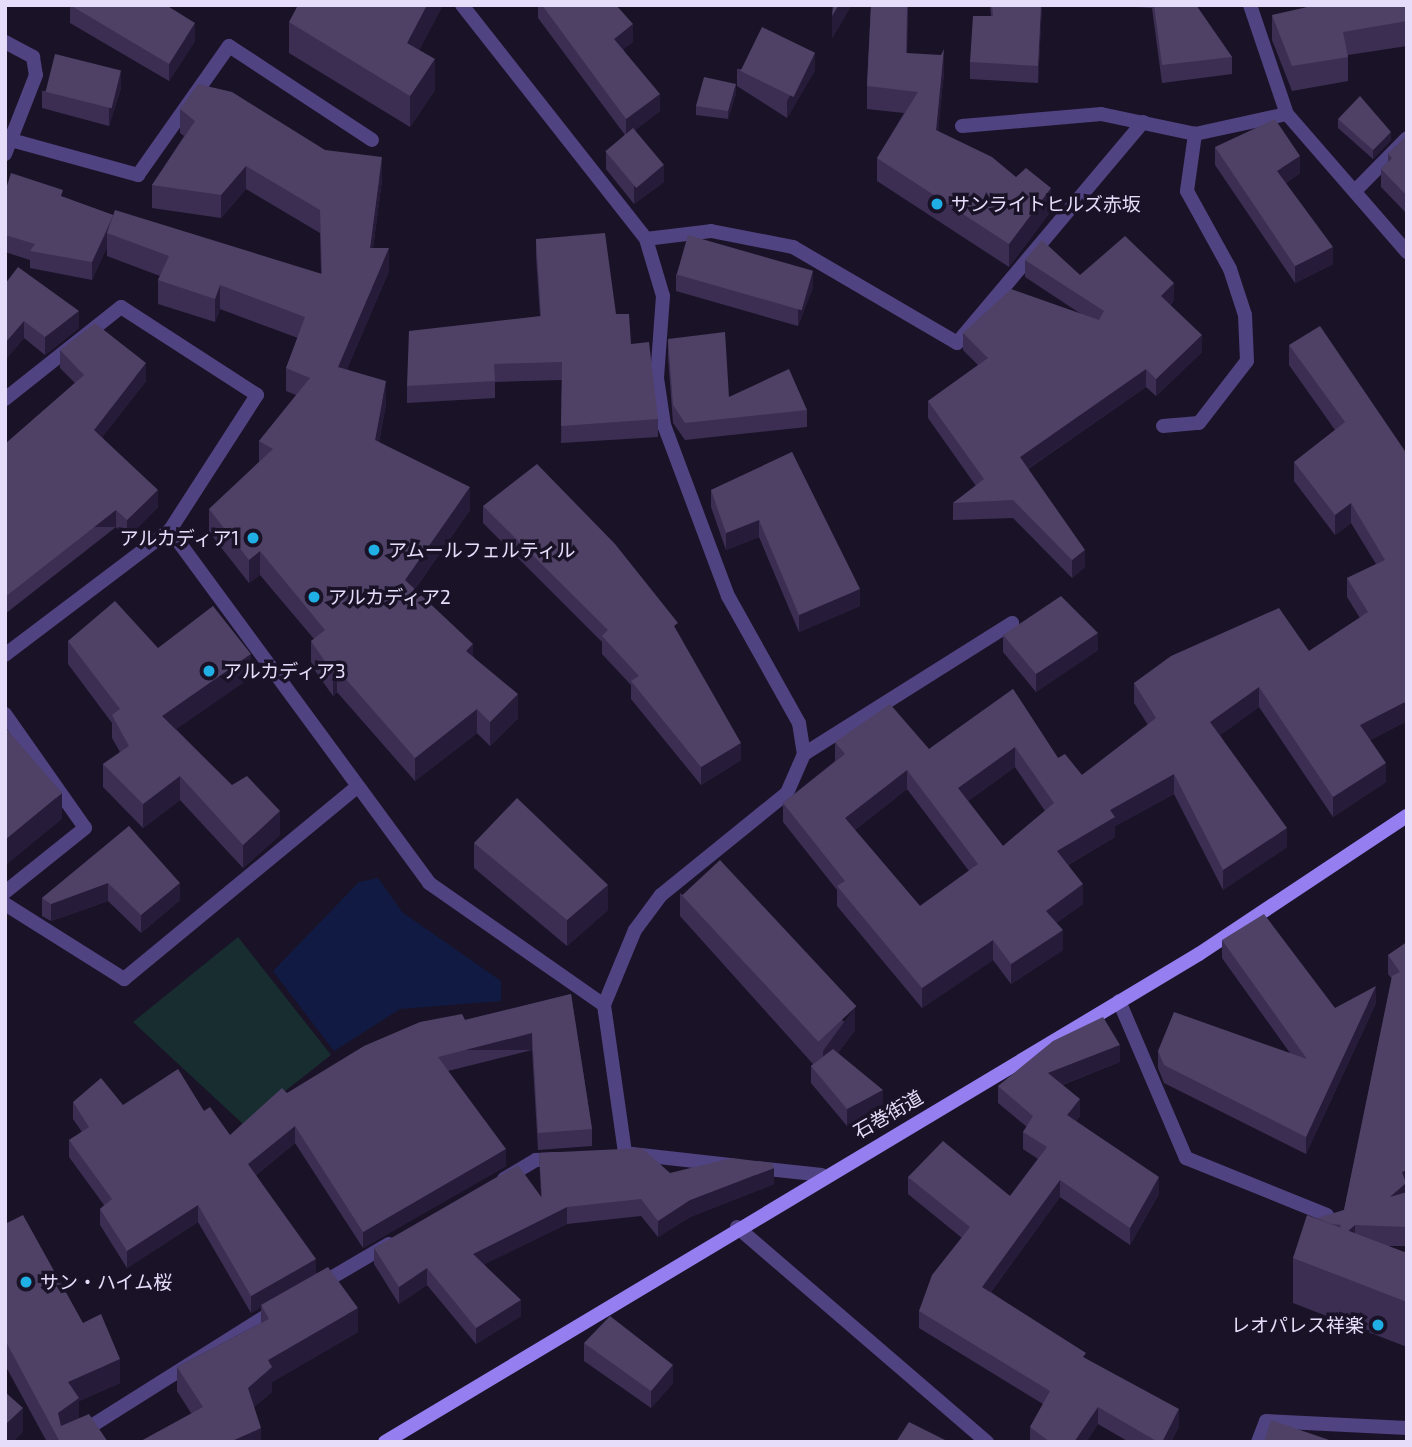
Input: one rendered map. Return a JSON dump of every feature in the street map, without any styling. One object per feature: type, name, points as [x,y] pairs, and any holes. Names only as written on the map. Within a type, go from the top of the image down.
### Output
[{"type":"street","points":[[462,5],[646,239],[663,296],[657,378],[664,425],[728,596],[799,723],[804,754],[787,793],[661,895],[635,930],[604,1004],[619,1154],[822,1175]]},
{"type":"street","points":[[1250,5],[1287,114],[1407,252]]},
{"type":"street","points":[[5,42],[33,57],[36,75],[8,147],[138,175],[229,46],[372,140]]},
{"type":"street","points":[[962,127],[1101,114],[1195,134],[1287,114]]},
{"type":"street","points":[[646,239],[711,231],[793,247],[957,343],[1143,122]]},
{"type":"street","points":[[1163,426],[1199,423],[1247,360],[1245,314],[1230,269],[1187,191],[1195,134]]},
{"type":"street","points":[[1354,191],[1407,138]]},
{"type":"street","points":[[5,400],[121,307],[257,395],[170,530],[5,655]]},
{"type":"street","points":[[170,530],[429,883],[604,1004]]},
{"type":"street","points":[[804,754],[1012,623]]},
{"type":"street","points":[[5,713],[85,828],[5,892]]},
{"type":"street","points":[[5,904],[124,979],[358,786]]},
{"type":"street","name":"石巻街道","points":[[394,1440],[822,1175],[1119,1001],[1407,816]]},
{"type":"street","points":[[1119,1001],[1186,1158],[1327,1215]]},
{"type":"street","points":[[489,1187],[536,1160],[574,1157]]},
{"type":"street","points":[[737,1227],[987,1442]]},
{"type":"street","points":[[65,1442],[293,1300],[405,1235]]},
{"type":"street","points":[[1258,1442],[1266,1422],[1407,1428]]},
{"type":"green space","points":[[238,937],[331,1055],[243,1124],[133,1022]]},
{"type":"water","points":[[378,878],[402,912],[501,981],[501,1001],[400,1009],[334,1051],[273,971],[359,882]]},
{"type":"building","points":[[70,5],[166,5],[195,23],[169,64]]},
{"type":"building","points":[[298,5],[427,5],[407,43],[435,59],[410,96],[289,22]]},
{"type":"building","points":[[542,5],[616,5],[633,24],[614,39],[660,94],[626,119]]},
{"type":"building","points":[[833,5],[839,5],[832,16]]},
{"type":"building","points":[[871,5],[907,5],[906,53],[941,55],[944,49],[936,130],[992,157],[1016,177],[1026,168],[1051,188],[1009,244],[877,158],[918,92],[867,86]]},
{"type":"building","points":[[992,5],[1041,5],[1038,66],[970,62],[973,16],[993,16]]},
{"type":"building","points":[[1154,5],[1196,5],[1232,57],[1162,65]]},
{"type":"building","points":[[1316,5],[1407,5],[1407,21],[1343,32],[1348,57],[1292,66],[1272,15]]},
{"type":"building","points":[[762,27],[815,53],[794,97],[741,71]]},
{"type":"building","points":[[55,54],[121,70],[112,108],[46,92]]},
{"type":"building","points":[[704,77],[736,84],[728,111],[696,106]]},
{"type":"building","points":[[198,84],[232,92],[325,150],[382,157],[370,248],[389,248],[338,367],[386,381],[375,440],[470,487],[405,580],[473,644],[466,651],[518,694],[490,722],[477,709],[415,758],[337,669],[333,673],[311,641],[325,630],[260,551],[249,560],[209,509],[273,449],[259,441],[310,378],[286,368],[305,317],[220,285],[215,299],[158,280],[169,256],[107,233],[115,210],[322,274],[320,210],[246,166],[221,195],[152,185],[195,121],[180,109]]},
{"type":"building","points":[[1360,96],[1391,132],[1373,150],[1338,119]]},
{"type":"building","points":[[1275,119],[1300,156],[1277,171],[1333,247],[1295,266],[1215,147]]},
{"type":"building","points":[[633,128],[664,165],[636,188],[605,151]]},
{"type":"building","points":[[1407,136],[1407,196],[1381,169],[1392,158],[1388,154]]},
{"type":"building","points":[[11,173],[63,190],[61,196],[113,215],[92,262],[30,251],[35,244],[5,235],[5,192]]},
{"type":"building","points":[[605,233],[616,314],[629,314],[631,344],[649,342],[658,419],[561,426],[562,362],[494,364],[495,381],[407,386],[409,331],[541,316],[536,239]]},
{"type":"building","points":[[688,235],[813,271],[802,310],[677,274]]},
{"type":"building","points":[[1125,236],[1174,283],[1161,296],[1202,335],[1156,379],[1146,369],[1020,457],[1085,550],[1072,560],[1013,500],[953,503],[984,479],[928,401],[988,358],[963,333],[1011,289],[1099,320],[1104,311],[1025,260],[1042,240],[1080,275]]},
{"type":"building","points":[[18,267],[79,311],[45,337],[24,321],[5,343],[5,284]]},
{"type":"building","points":[[95,323],[146,363],[94,430],[158,490],[127,520],[116,510],[5,597],[5,444],[84,375],[60,350]]},
{"type":"building","points":[[1320,326],[1407,454],[1407,701],[1360,725],[1386,763],[1333,797],[1259,687],[1210,722],[1287,828],[1223,870],[1174,774],[1110,810],[1115,817],[1057,851],[1083,884],[1046,911],[1063,930],[1011,964],[993,940],[922,988],[837,886],[845,881],[783,803],[845,754],[835,742],[890,704],[929,749],[1013,689],[1058,758],[1065,754],[1082,775],[1156,718],[1134,683],[1171,656],[1279,608],[1309,651],[1368,612],[1347,578],[1385,560],[1351,503],[1335,515],[1294,462],[1345,422],[1289,345]],"holes":[[[1015,747],[1054,803],[1003,846],[958,788]],[[907,770],[978,864],[920,906],[845,818]]]},
{"type":"building","points":[[725,332],[729,397],[789,369],[807,410],[685,423],[673,405],[668,339]]},
{"type":"building","points":[[792,452],[860,589],[799,615],[759,520],[726,533],[711,490]]},
{"type":"building","points":[[537,464],[615,544],[678,623],[674,626],[741,743],[701,767],[631,681],[639,676],[602,636],[608,630],[483,506]]},
{"type":"building","points":[[1061,596],[1098,633],[1036,674],[1003,635]]},
{"type":"building","points":[[115,601],[158,648],[213,606],[251,654],[162,716],[232,785],[247,776],[280,811],[243,845],[180,776],[143,804],[103,764],[129,746],[112,715],[120,709],[68,641]]},
{"type":"building","points":[[5,727],[62,793],[5,840]]},
{"type":"building","points":[[517,798],[608,885],[567,920],[474,843]]},
{"type":"building","points":[[129,826],[180,883],[141,915],[108,883],[51,904],[42,898]]},
{"type":"building","points":[[720,860],[856,1006],[818,1042],[682,895]]},
{"type":"building","points":[[1264,914],[1335,1008],[1376,986],[1306,1137],[1164,1065],[1158,1051],[1174,1012],[1307,1059],[1222,940]]},
{"type":"building","points":[[1407,942],[1407,1170],[1402,1172],[1406,1183],[1390,1197],[1407,1192],[1407,1227],[1355,1225],[1348,1231],[1340,1228],[1341,1225],[1317,1218],[1344,1210],[1392,976],[1400,972],[1388,955]]},
{"type":"building","points":[[571,994],[592,1129],[538,1133],[532,1033],[438,1057],[506,1149],[363,1232],[295,1126],[248,1164],[316,1259],[251,1296],[198,1205],[127,1251],[100,1209],[112,1199],[69,1140],[89,1127],[73,1102],[101,1078],[123,1105],[178,1069],[204,1111],[210,1107],[230,1135],[282,1088],[287,1093],[364,1046],[420,1022],[462,1014],[465,1020]]},
{"type":"building","points":[[1103,1017],[1120,1045],[1048,1073],[1080,1099],[1067,1115],[1159,1177],[1130,1228],[1060,1180],[982,1287],[1086,1353],[1083,1357],[1179,1409],[1162,1442],[1098,1407],[1074,1442],[1050,1442],[1030,1427],[1050,1391],[919,1311],[932,1275],[970,1227],[908,1177],[943,1141],[1010,1196],[1047,1147],[1023,1132],[1033,1116],[998,1086],[1053,1041]]},
{"type":"building","points":[[833,1049],[883,1090],[847,1109],[811,1066]]},
{"type":"building","points":[[642,1148],[670,1173],[732,1158],[772,1163],[774,1168],[690,1200],[658,1221],[641,1199],[567,1207],[473,1254],[521,1300],[476,1328],[427,1268],[399,1287],[374,1248],[518,1165],[542,1198],[539,1153]]},
{"type":"building","points":[[23,1215],[83,1323],[101,1314],[120,1359],[68,1382],[79,1398],[58,1413],[61,1426],[89,1414],[108,1442],[60,1442],[5,1340],[5,1224]]},
{"type":"building","points":[[1307,1215],[1407,1253],[1407,1302],[1293,1258]]},
{"type":"building","points":[[328,1267],[358,1308],[268,1360],[272,1367],[248,1388],[261,1428],[230,1442],[139,1442],[203,1407],[177,1367],[269,1319],[261,1305]]},
{"type":"building","points":[[610,1316],[673,1365],[651,1391],[584,1343]]},
{"type":"building","points":[[5,1392],[23,1408],[5,1425]]},
{"type":"building","points":[[1271,1420],[1335,1442],[1264,1442]]},
{"type":"building","points":[[909,1422],[947,1441],[896,1442]]},
{"type":"place","name":"サンライトヒルズ赤坂","points":[[937,204]]},
{"type":"place","name":"アルカディア1","points":[[253,538]]},
{"type":"place","name":"アムールフェルティル","points":[[374,550]]},
{"type":"place","name":"アルカディア2","points":[[314,597]]},
{"type":"place","name":"アルカディア3","points":[[209,671]]},
{"type":"place","name":"サン・ハイム桜","points":[[26,1282]]},
{"type":"place","name":"レオパレス祥楽","points":[[1378,1325]]}]
